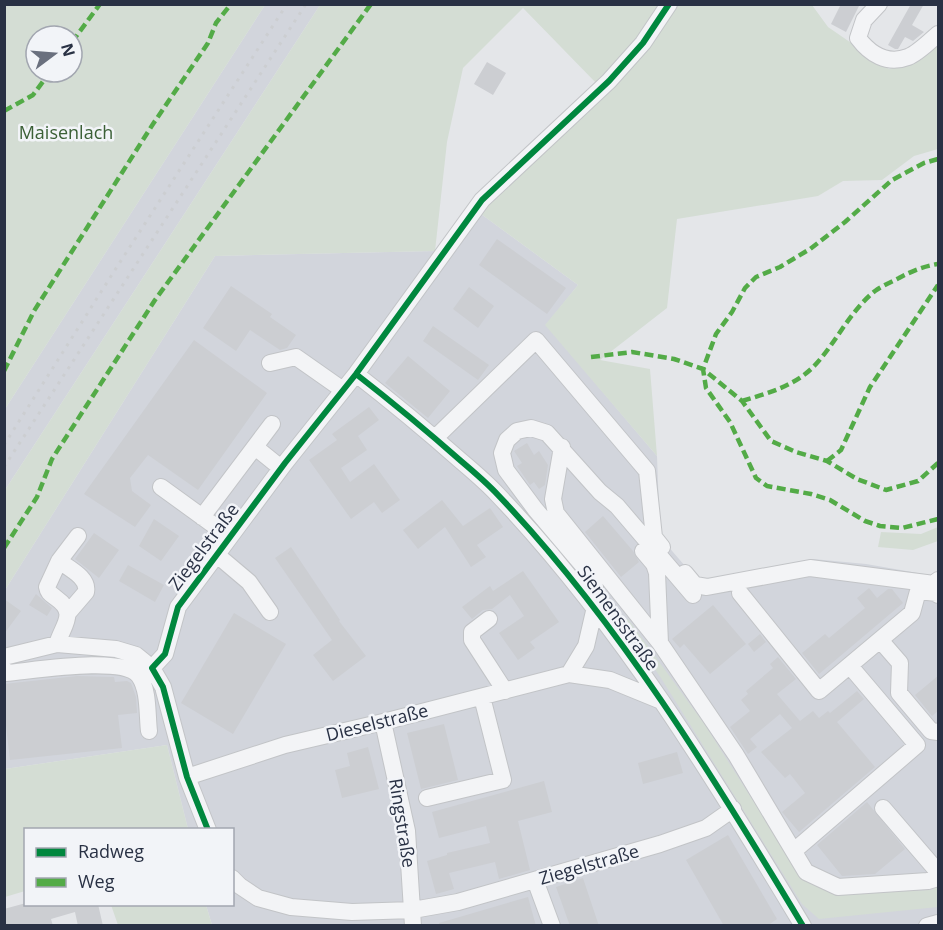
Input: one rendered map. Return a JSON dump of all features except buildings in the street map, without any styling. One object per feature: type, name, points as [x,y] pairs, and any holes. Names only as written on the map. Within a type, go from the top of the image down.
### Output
[{"type":"street","name":"Ziegelstraße","points":[[152,668],[165,654],[178,607],[281,468],[356,374],[482,200],[609,81],[643,43],[669,4]]},
{"type":"street","points":[[879,4],[864,20],[858,38],[867,51],[889,60],[909,57],[939,34]]},
{"type":"street","points":[[435,438],[536,340],[646,471],[654,537],[695,585],[707,587],[810,568],[934,584],[939,580]]},
{"type":"street","points":[[270,363],[296,357],[343,390]]},
{"type":"street","name":"Siemensstraße","points":[[356,374],[435,438],[497,493],[595,607],[733,809],[803,926]]},
{"type":"street","points":[[202,517],[272,424]]},
{"type":"street","points":[[569,674],[586,646],[595,607],[595,587],[585,568],[535,509],[506,470],[502,453],[507,441],[517,431],[531,428],[548,433],[600,492],[617,506],[693,595]]},
{"type":"street","points":[[255,447],[281,468]]},
{"type":"street","points":[[562,447],[553,499],[556,513],[660,643],[736,755],[795,850],[806,872],[838,887],[928,881],[939,878]]},
{"type":"street","points":[[160,487],[231,537]]},
{"type":"street","points":[[600,492],[608,509],[654,564],[657,573],[660,643]]},
{"type":"street","points":[[68,613],[66,605],[48,592],[46,587],[59,561],[78,536]]},
{"type":"street","points":[[217,555],[249,582],[270,612]]},
{"type":"street","points":[[57,644],[68,613],[86,592],[87,584],[59,561]]},
{"type":"street","points":[[740,593],[819,691],[912,613],[918,591],[937,593],[939,596]]},
{"type":"street","points":[[489,618],[472,632],[472,640],[505,691]]},
{"type":"street","points":[[880,640],[900,663],[899,693],[931,730],[939,732]]},
{"type":"street","points":[[5,668],[57,644],[116,649],[136,655],[152,668],[163,687],[187,777],[206,828]]},
{"type":"street","points":[[5,668],[97,665],[129,669],[137,674],[143,684],[149,731]]},
{"type":"street","points":[[795,850],[917,745],[850,666]]},
{"type":"street","name":"Dieselstraße","points":[[187,777],[285,745],[569,674],[610,680],[659,700]]},
{"type":"street","points":[[427,798],[503,780],[482,697]]},
{"type":"street","name":"Ringstraße","points":[[383,722],[407,831],[413,918]]},
{"type":"street","points":[[883,808],[939,872]]},
{"type":"street","name":"Ziegelstraße","points":[[234,880],[258,898],[291,907],[413,918],[458,902],[660,844],[706,828],[733,809]]},
{"type":"street","points":[[536,880],[552,926]]},
{"type":"street","points":[[927,926],[939,923]]},
{"type":"shaded area","points":[[265,5],[320,5],[5,490],[5,409]]},
{"type":"shaded area","points":[[470,206],[578,285],[546,325],[657,456],[660,537],[698,581],[813,559],[866,564],[935,576],[938,573],[938,925],[212,925],[206,906],[234,906],[234,828],[188,828],[167,745],[5,769],[5,590],[215,256],[435,251]]},
{"type":"green space","name":"Maisenlach","points":[[4,5],[265,5],[5,409]]},
{"type":"green space","points":[[320,5],[812,5],[828,27],[889,69],[915,61],[938,45],[938,149],[914,156],[882,180],[843,181],[818,196],[677,219],[667,308],[600,360],[650,369],[657,456],[545,325],[578,285],[470,206],[598,85],[523,8],[463,68],[447,142],[435,251],[215,256],[5,590],[5,490]]},
{"type":"green space","points":[[938,527],[938,541],[913,550],[878,547],[881,532],[921,534]]},
{"type":"green space","points":[[628,619],[705,725],[802,878],[836,893],[932,890],[938,886],[938,907],[819,919],[802,904],[661,678],[623,623]]},
{"type":"green space","points":[[167,745],[188,828],[24,828],[24,891],[5,897],[5,769]]},
{"type":"green space","points":[[111,906],[206,906],[212,925],[118,925]]},
{"type":"railway","points":[[4,445],[287,4]]},
{"type":"railway","points":[[4,467],[306,4]]},
{"type":"marked path","points":[[84,26],[100,4]]},
{"type":"marked path","points":[[4,371],[34,311],[153,124],[208,43],[216,23],[231,4]]},
{"type":"marked path","points":[[4,548],[37,497],[52,459],[155,300],[371,4]]},
{"type":"marked path","points":[[4,111],[33,95],[41,84]]},
{"type":"marked path","points":[[938,159],[924,163],[892,180],[845,222],[810,249],[780,267],[756,277],[745,288],[732,312],[716,334],[703,369],[706,388],[730,422],[756,478],[767,486],[830,500],[865,521],[880,526],[902,528],[938,519]]},
{"type":"marked path","points":[[742,401],[800,378],[816,364],[858,308],[875,291],[913,271],[938,264]]},
{"type":"marked path","points":[[827,461],[841,450],[870,387],[938,285]]},
{"type":"marked path","points":[[591,357],[632,352],[674,359],[703,369],[742,401],[771,441],[796,452],[827,461],[857,479],[886,490],[918,481],[938,463]]},
{"type":"cycle path","points":[[207,828],[187,777],[163,687],[152,668],[165,654],[178,607],[285,463],[356,374],[482,200],[609,81],[643,43],[669,4]]},
{"type":"cycle path","points":[[356,374],[476,473],[542,544],[584,595],[624,648],[699,757],[803,926]]}]
